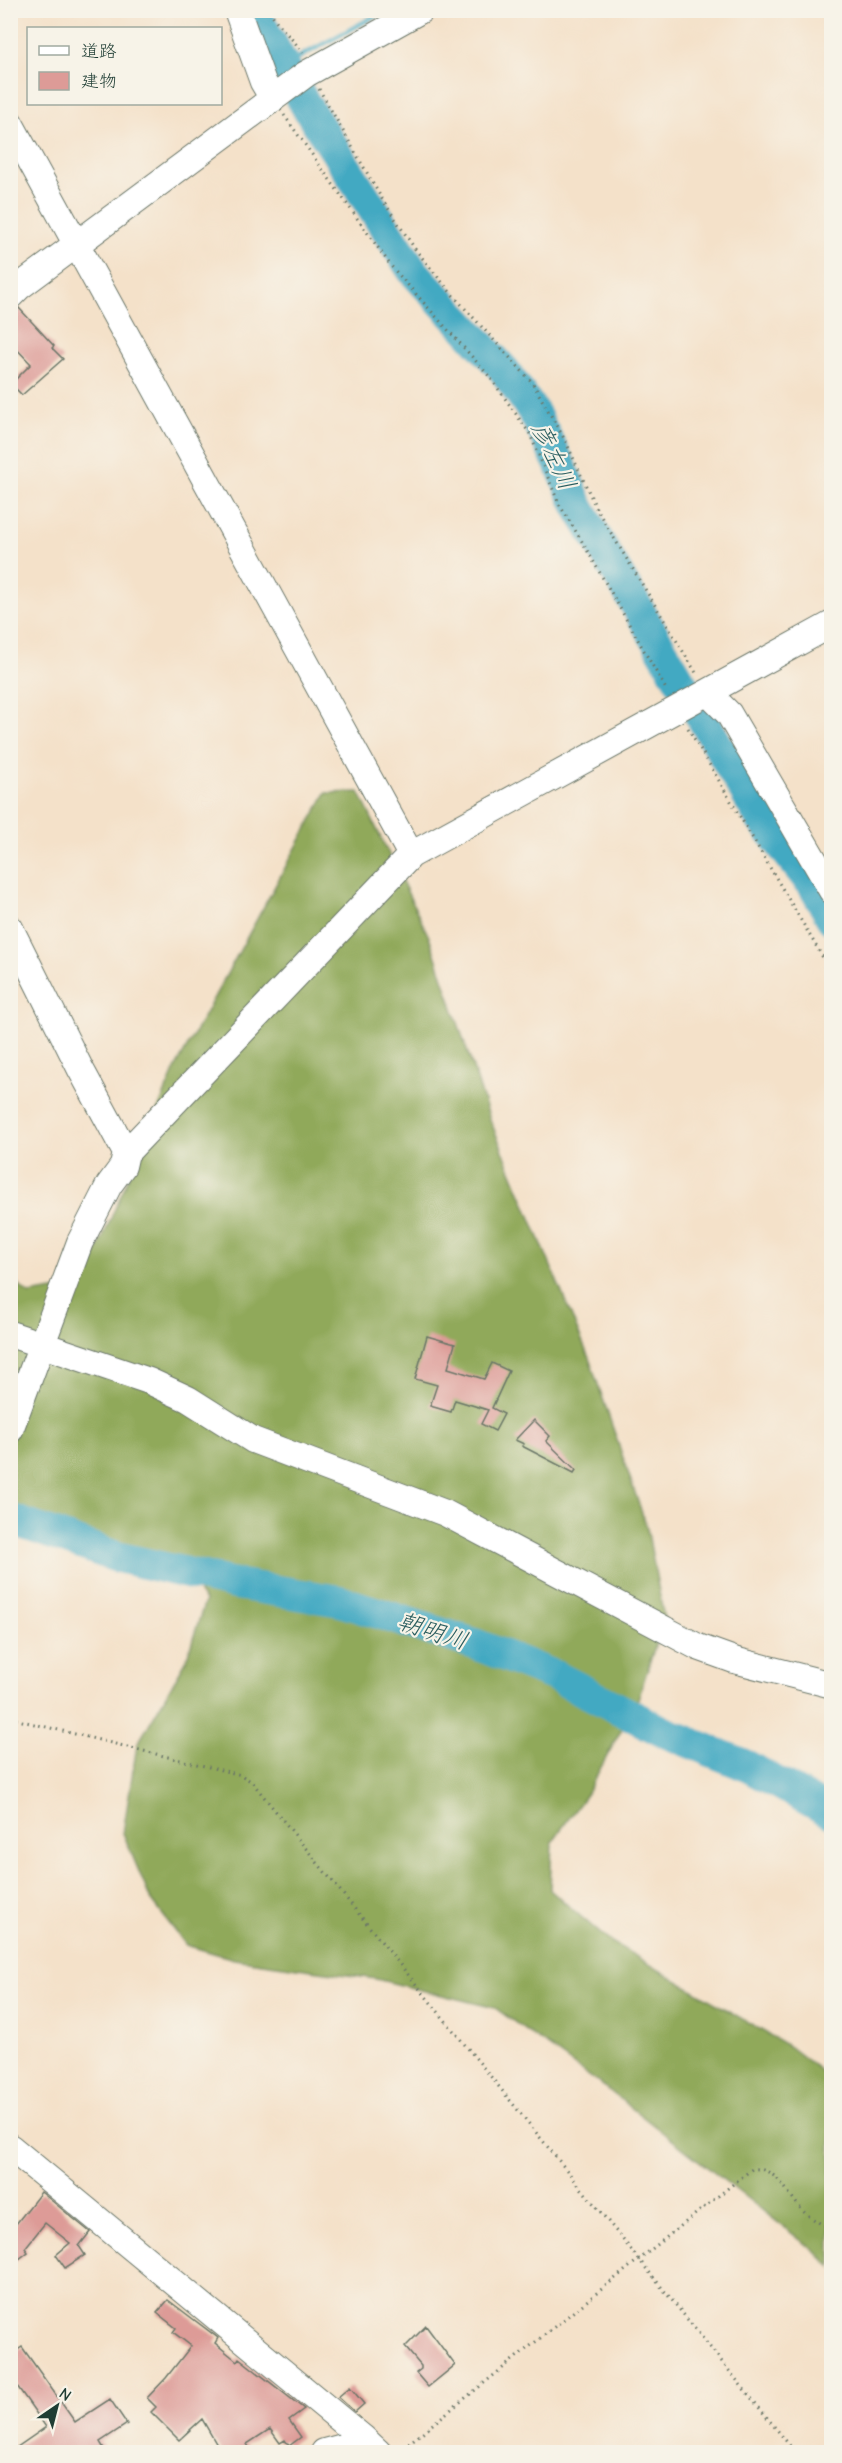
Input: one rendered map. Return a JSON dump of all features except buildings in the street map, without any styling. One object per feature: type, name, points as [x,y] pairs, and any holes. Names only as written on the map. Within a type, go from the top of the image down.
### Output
[{"type":"street","points":[[237,10],[263,82],[277,95]]},
{"type":"street","points":[[10,296],[76,244],[309,72],[421,10]]},
{"type":"street","points":[[10,123],[411,855]]},
{"type":"street","points":[[10,1430],[90,1219],[109,1185],[123,1166],[126,1153],[411,855],[831,624]]},
{"type":"street","points":[[706,694],[729,714],[831,891]]},
{"type":"street","points":[[10,928],[80,1068],[126,1153]]},
{"type":"street","points":[[10,1334],[37,1356],[149,1381],[188,1399],[254,1440],[445,1513],[698,1647],[734,1660],[831,1685]]},
{"type":"street","points":[[10,2147],[370,2445]]},
{"type":"street","points":[[324,2452],[354,2444],[370,2445]]},
{"type":"path","points":[[270,10],[287,36],[296,42]]},
{"type":"path","points":[[309,72],[394,220],[451,293],[532,382],[566,442],[597,510],[706,694]]},
{"type":"path","points":[[277,95],[391,266],[490,377],[530,434],[559,504],[584,543],[831,973]]},
{"type":"path","points":[[10,1718],[241,1775],[252,1782],[795,2452]]},
{"type":"path","points":[[397,2452],[752,2169],[762,2168],[771,2173],[805,2213],[831,2230]]},
{"type":"green space","points":[[359,792],[430,939],[491,1122],[589,1358],[647,1528],[664,1618],[638,1699],[587,1793],[552,1842],[550,1890],[608,1940],[790,2047],[831,2079],[831,2267],[817,2253],[611,2092],[495,2008],[376,1979],[234,1959],[186,1945],[150,1898],[123,1833],[137,1745],[186,1661],[205,1601],[184,1573],[99,1536],[35,1525],[11,1517],[10,1278],[29,1294],[66,1288],[96,1253],[176,1067],[326,793]]},
{"type":"waterway","name":"彦左川","points":[[253,10],[305,104],[413,271],[504,370],[534,413],[578,506],[761,819],[814,887],[832,919]]},
{"type":"waterway","points":[[283,66],[386,10]]},
{"type":"waterway","name":"朝明川","points":[[10,1519],[117,1557],[235,1584],[340,1601],[475,1644],[555,1676],[662,1731],[747,1766],[832,1813]]}]
